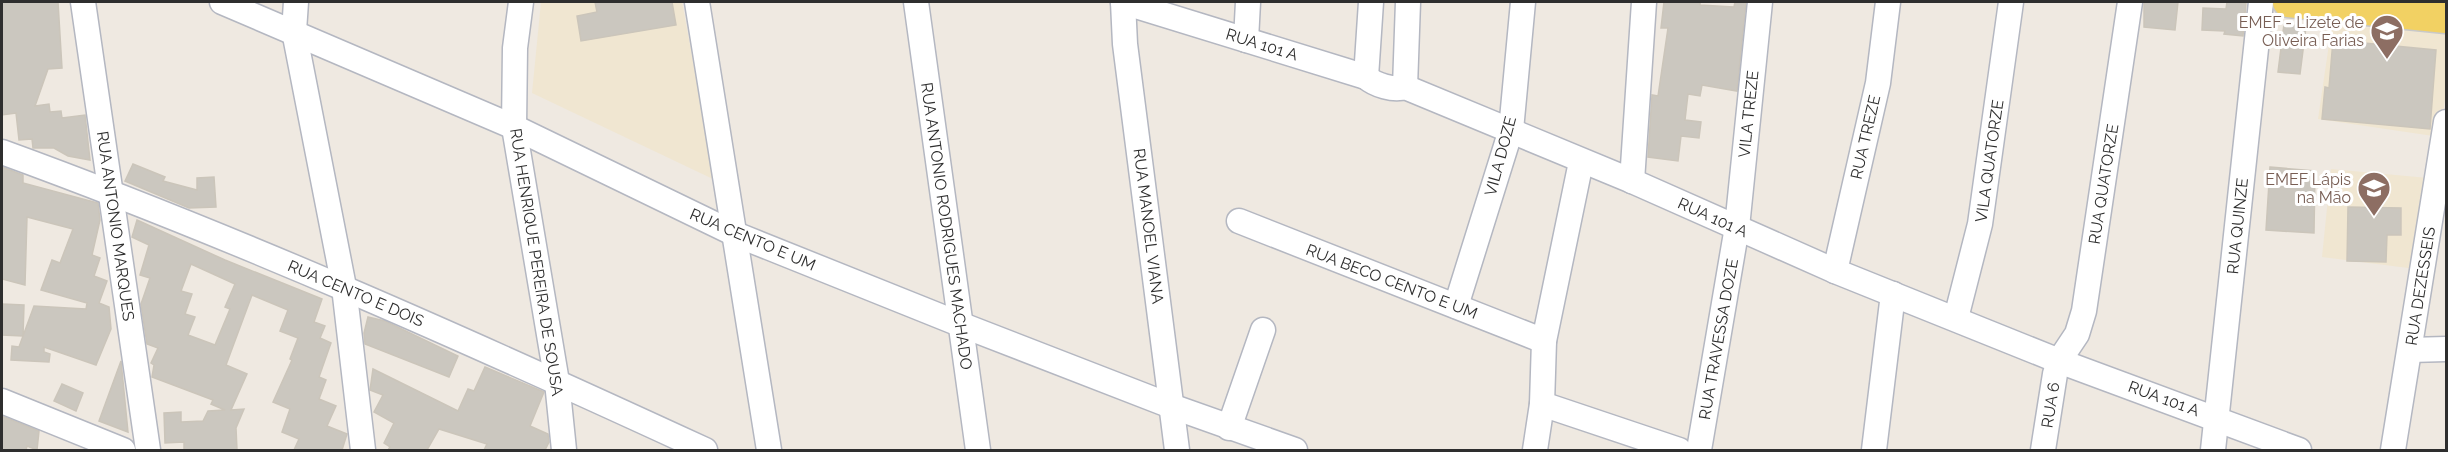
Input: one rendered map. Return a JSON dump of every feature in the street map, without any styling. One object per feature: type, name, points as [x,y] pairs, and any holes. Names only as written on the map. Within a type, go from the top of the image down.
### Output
[{"type":"main road","points":[[2288,2],[2364,5],[2446,18]]},
{"type":"street","name":"RUA ANTONIO MARQUES","points":[[83,2],[148,450]]},
{"type":"street","name":"RUA CENTO E UM","points":[[222,2],[514,127],[735,234],[1229,428],[1295,450]]},
{"type":"street","points":[[296,2],[294,31],[344,287],[363,450]]},
{"type":"street","name":"RUA HENRIQUE PEREIRA DE SOUSA","points":[[521,2],[515,48],[514,127],[557,382],[564,450]]},
{"type":"street","points":[[697,2],[770,450]]},
{"type":"street","name":"RUA ANTONIO RODRIGUES MACHADO","points":[[916,2],[978,450]]},
{"type":"street","name":"RUA 101 A","points":[[1123,2],[1366,77],[1388,87],[1406,87],[1511,130],[1581,162],[1632,181],[1835,271],[2059,361],[2300,450]]},
{"type":"street","name":"RUA MANOEL VIANA","points":[[1123,2],[1125,45],[1177,450]]},
{"type":"street","points":[[1246,40],[1248,2]]},
{"type":"street","points":[[1366,77],[1371,2]]},
{"type":"street","points":[[1406,87],[1408,2]]},
{"type":"street","name":"VILA DOZE","points":[[1456,306],[1511,130],[1523,2]]},
{"type":"street","points":[[1632,181],[1644,2]]},
{"type":"street","name":"VILA TREZE","points":[[1737,227],[1760,2]]},
{"type":"street","name":"RUA TREZE","points":[[1835,271],[1878,83],[1888,2]]},
{"type":"street","name":"VILA QUATORZE","points":[[1956,318],[1980,224],[2012,2]]},
{"type":"street","name":"RUA QUATORZE","points":[[2059,361],[2077,334],[2084,311],[2130,2]]},
{"type":"street","name":"RUA QUINZE","points":[[2213,450],[2261,2]]},
{"type":"street","name":"RUA DEZESSEIS","points":[[2393,450],[2446,122]]},
{"type":"street","name":"RUA CENTO E DOIS","points":[[2,152],[111,192],[344,287],[705,450]]},
{"type":"street","points":[[1535,450],[1542,404],[1544,341],[1581,162]]},
{"type":"street","name":"RUA BECO CENTO E UM","points":[[1239,221],[1544,341]]},
{"type":"street","name":"RUA TRAVESSA DOZE","points":[[1699,450],[1737,227]]},
{"type":"street","points":[[1874,450],[1893,294]]},
{"type":"street","points":[[1229,428],[1263,330]]},
{"type":"street","points":[[2410,350],[2446,349]]},
{"type":"street","name":"RUA 6","points":[[2043,450],[2052,386],[2059,361]]},
{"type":"street","points":[[2,401],[123,450]]},
{"type":"street","points":[[1542,404],[1679,450]]},
{"type":"shaded area","points":[[541,2],[682,2],[715,180],[532,93]]},
{"type":"shaded area","name":"EMEF - Lizete de Oliveira Farias","points":[[2334,10],[2347,12],[2359,27],[2381,28],[2392,16],[2446,24],[2446,91],[2440,137],[2318,119]]},
{"type":"shaded area","name":"EMEF Lápis na Mão","points":[[2331,169],[2428,178],[2416,269],[2322,257]]},
{"type":"building","points":[[2,2],[58,2],[62,68],[48,69],[35,106],[49,104],[50,112],[61,111],[62,118],[85,115],[90,160],[68,156],[54,148],[33,148],[32,139],[19,140],[16,113],[2,115]]},
{"type":"building","points":[[595,2],[672,2],[676,25],[581,41],[577,16],[597,12]]},
{"type":"building","points":[[1664,2],[1700,2],[1700,5],[1734,7],[1735,2],[1746,2],[1737,91],[1702,85],[1700,96],[1688,94],[1685,120],[1701,122],[1699,138],[1681,136],[1678,161],[1648,157],[1652,95],[1658,96],[1668,28],[1661,28]]},
{"type":"building","points":[[2144,2],[2178,2],[2175,30],[2144,27]]},
{"type":"building","points":[[2227,2],[2246,3],[2243,36],[2224,34],[2225,31],[2202,30],[2203,8],[2226,9]]},
{"type":"building","points":[[2284,24],[2306,27],[2300,74],[2278,72]]},
{"type":"building","name":"EMEF - Lizete de Oliveira Farias","points":[[2333,40],[2436,50],[2430,129],[2322,119],[2325,87],[2329,88]]},
{"type":"building","points":[[133,164],[165,177],[163,181],[197,190],[197,178],[214,177],[216,207],[189,208],[125,181]]},
{"type":"building","points":[[2,167],[23,175],[23,183],[98,203],[100,220],[92,255],[100,258],[94,276],[107,281],[99,303],[109,307],[111,329],[96,365],[44,347],[44,352],[50,354],[49,362],[11,360],[12,346],[19,347],[34,306],[86,309],[87,303],[41,290],[52,260],[60,263],[73,229],[27,217],[25,285],[2,279]]},
{"type":"building","points":[[2270,167],[2315,171],[2314,233],[2266,230]]},
{"type":"building","points":[[2348,207],[2401,208],[2401,235],[2387,235],[2386,262],[2347,261]]},
{"type":"building","points":[[137,220],[225,260],[322,299],[314,322],[325,326],[320,338],[331,343],[319,377],[326,380],[319,399],[336,406],[327,426],[347,434],[342,450],[294,450],[299,439],[282,432],[290,409],[273,402],[292,360],[290,359],[298,338],[280,331],[288,310],[252,295],[226,365],[247,374],[231,410],[244,409],[236,428],[237,450],[184,450],[184,442],[165,443],[164,413],[181,412],[181,422],[203,421],[208,411],[225,410],[211,404],[213,400],[152,377],[154,365],[151,363],[158,348],[147,344],[141,304],[150,278],[140,275],[149,245],[132,237]],"holes":[[[191,264],[235,284],[225,307],[230,309],[215,345],[188,335],[195,317],[185,314],[192,294],[181,291]]]},
{"type":"building","points":[[3,304],[24,305],[23,336],[2,335]]},
{"type":"building","points":[[368,317],[385,321],[458,356],[449,377],[365,344],[364,333]]},
{"type":"building","points":[[121,361],[122,371],[128,432],[99,421]]},
{"type":"building","points":[[485,367],[544,392],[530,426],[548,434],[549,442],[545,450],[484,450],[487,444],[439,429],[427,450],[388,450],[390,447],[384,443],[394,423],[374,412],[383,395],[370,390],[373,369],[458,411],[468,389],[474,391]]},
{"type":"building","points":[[62,384],[83,393],[76,411],[54,401]]},
{"type":"building","points":[[2,416],[39,431],[37,450],[27,446],[26,450],[2,450]]},
{"type":"place","name":"EMEF - Lizete de Oliveira Farias","points":[[2387,60]]},
{"type":"place","name":"EMEF Lápis na Mão","points":[[2374,217]]}]
